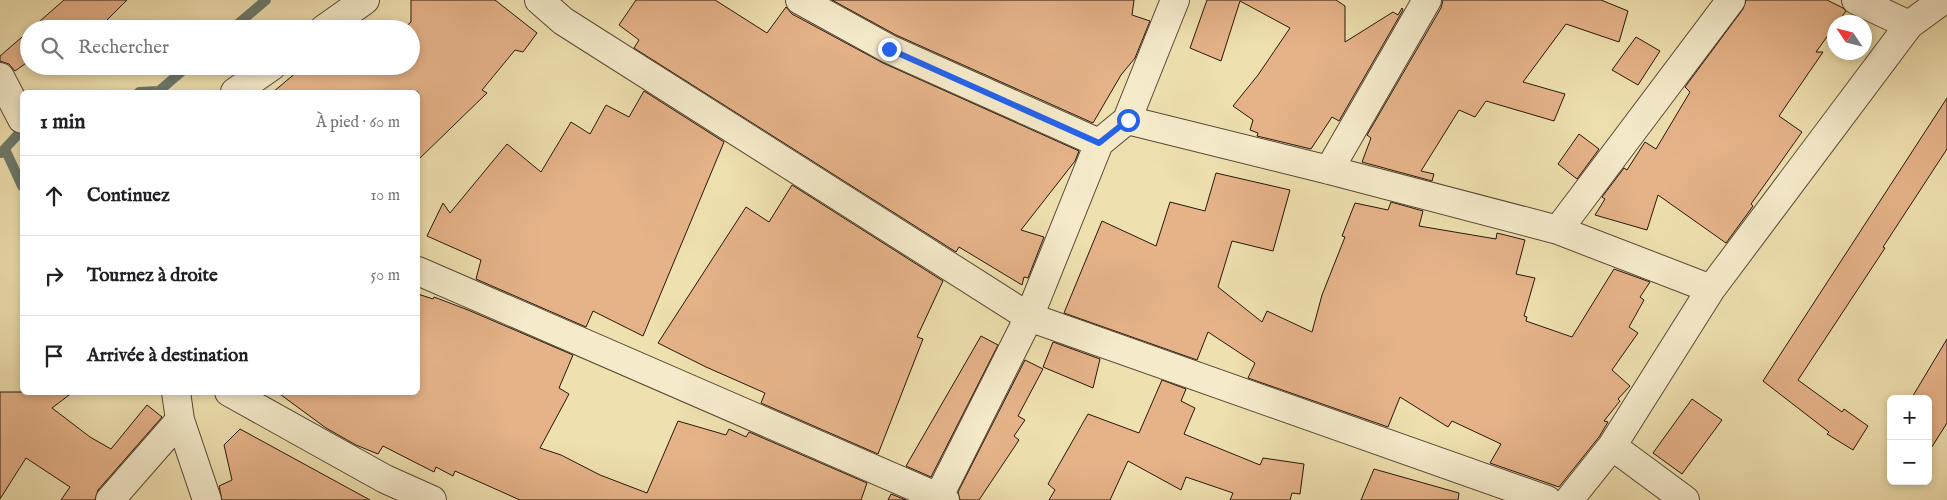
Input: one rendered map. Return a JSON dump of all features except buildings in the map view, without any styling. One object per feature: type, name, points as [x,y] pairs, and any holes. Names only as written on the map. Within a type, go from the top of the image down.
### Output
[{"type":"street","points":[[337,20],[365,0]]},
{"type":"street","points":[[539,0],[563,20],[1029,317],[1547,500]]},
{"type":"street","points":[[800,0],[889,49],[1099,143]]},
{"type":"street","points":[[420,272],[940,499],[1029,317],[1099,143],[1128,120],[1175,0]]},
{"type":"street","points":[[1329,170],[1427,0]]},
{"type":"street","points":[[1558,230],[1731,0]]},
{"type":"street","points":[[1856,0],[1909,25]]},
{"type":"street","points":[[1569,500],[1612,446],[1711,289],[1909,25],[1943,0]]},
{"type":"street","points":[[238,90],[259,75]]},
{"type":"street","points":[[0,77],[13,115]]},
{"type":"street","points":[[1128,120],[1558,230],[1711,289]]},
{"type":"street","points":[[176,395],[180,420],[207,500]]},
{"type":"street","points":[[234,395],[385,480],[432,500]]},
{"type":"street","points":[[110,500],[180,420]]},
{"type":"street","points":[[1612,446],[1685,500]]},
{"type":"waterway","points":[[243,20],[266,0]]},
{"type":"waterway","points":[[160,90],[178,75]]},
{"type":"waterway","points":[[1,153],[20,132]]},
{"type":"waterway","points":[[5,149],[20,182]]},
{"type":"route","points":[[889,49],[1099,143],[1128,120]]}]
